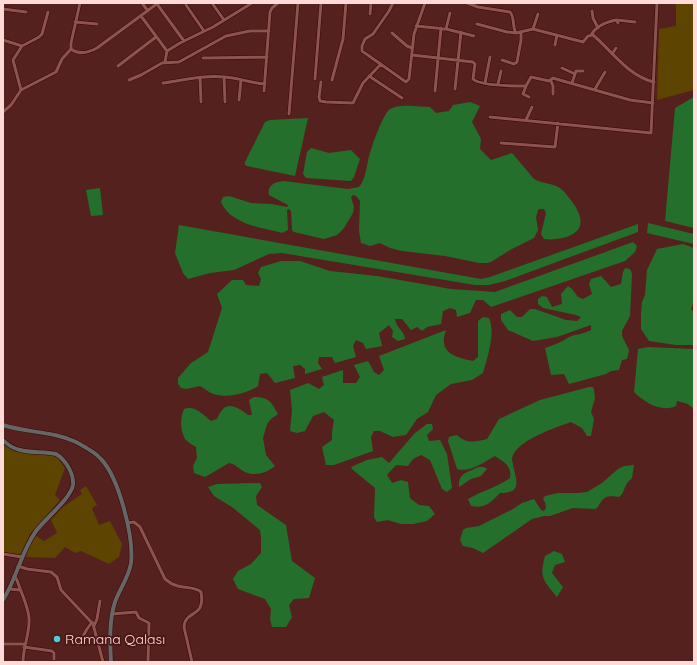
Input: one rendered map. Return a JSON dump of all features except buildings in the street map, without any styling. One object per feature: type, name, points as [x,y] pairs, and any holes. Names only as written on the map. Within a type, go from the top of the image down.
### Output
[{"type":"street","points":[[3,112],[11,105],[21,90],[59,69],[62,59],[71,49],[75,22],[80,3]]},
{"type":"street","points":[[142,3],[148,11]]},
{"type":"street","points":[[212,3],[224,20]]},
{"type":"street","points":[[167,51],[252,3]]},
{"type":"street","points":[[264,91],[270,10],[278,3]]},
{"type":"street","points":[[289,114],[298,3]]},
{"type":"street","points":[[315,79],[321,3]]},
{"type":"street","points":[[332,80],[343,39],[346,3]]},
{"type":"street","points":[[370,14],[371,3]]},
{"type":"street","points":[[393,3],[373,34],[367,36],[365,39],[362,46],[362,51],[406,82],[409,79],[414,34],[425,3]]},
{"type":"street","points":[[467,3],[471,6],[512,13],[513,25],[516,33]]},
{"type":"street","points":[[488,3],[488,9]]},
{"type":"street","points":[[490,116],[651,133],[657,3]]},
{"type":"street","points":[[71,49],[78,53],[91,51],[103,44],[157,4],[184,41]]},
{"type":"street","points":[[186,5],[204,31]]},
{"type":"street","points":[[3,9],[26,12]]},
{"type":"street","points":[[592,11],[593,18],[598,28]]},
{"type":"street","points":[[21,90],[13,60],[22,46],[42,34],[48,12]]},
{"type":"street","points":[[446,29],[450,13]]},
{"type":"street","points":[[533,29],[538,14]]},
{"type":"street","points":[[141,16],[167,51],[165,62]]},
{"type":"street","points":[[477,24],[506,32],[516,33],[533,29],[583,42],[598,28],[614,20],[617,22],[635,22]]},
{"type":"street","points":[[75,22],[97,24]]},
{"type":"street","points":[[416,26],[446,29],[474,36]]},
{"type":"street","points":[[435,92],[440,28]]},
{"type":"street","points":[[129,80],[165,62],[179,62],[226,36],[250,31],[269,31]]},
{"type":"street","points":[[455,89],[461,32]]},
{"type":"street","points":[[502,60],[514,64],[517,62],[521,32]]},
{"type":"street","points":[[392,34],[407,46],[412,48]]},
{"type":"street","points":[[555,45],[557,35]]},
{"type":"street","points":[[591,35],[594,36],[632,72],[654,82]]},
{"type":"street","points":[[118,66],[156,37]]},
{"type":"street","points":[[3,40],[22,46]]},
{"type":"street","points":[[612,54],[616,48]]},
{"type":"street","points":[[412,55],[474,63],[474,80],[486,83],[526,86]]},
{"type":"street","points":[[203,58],[267,57]]},
{"type":"street","points":[[486,83],[490,57]]},
{"type":"street","points":[[321,82],[319,97],[320,101],[353,103],[369,76],[381,64]]},
{"type":"street","points":[[562,68],[575,74]]},
{"type":"street","points":[[498,84],[501,71]]},
{"type":"street","points":[[572,83],[577,71],[583,71]]},
{"type":"street","points":[[595,89],[605,72]]},
{"type":"street","points":[[369,76],[402,98]]},
{"type":"street","points":[[163,83],[200,77],[224,77],[265,84]]},
{"type":"street","points":[[200,77],[201,102]]},
{"type":"street","points":[[224,77],[225,102]]},
{"type":"street","points":[[529,97],[523,94],[531,77],[551,81],[553,78],[630,100],[653,103]]},
{"type":"street","points":[[239,100],[241,80]]},
{"type":"street","points":[[551,81],[553,86],[553,94]]},
{"type":"street","points":[[526,120],[532,107]]},
{"type":"street","points":[[501,143],[555,147],[558,123]]},
{"type":"street","points":[[3,425],[64,437],[94,452],[107,466],[112,475],[128,522],[131,541],[131,564],[117,597],[112,614],[110,636],[111,662]]},
{"type":"street","points":[[3,440],[11,447],[22,451],[56,454],[60,456],[70,469],[73,479],[73,487],[69,495],[37,530],[28,543],[3,600]]},
{"type":"street","points":[[128,522],[134,522],[140,527],[165,579],[172,585],[180,588],[198,590],[201,592],[201,606],[198,612],[184,621],[192,662]]},
{"type":"street","points":[[3,554],[22,557]]},
{"type":"street","points":[[18,566],[55,574],[61,590],[93,624],[103,662]]},
{"type":"street","points":[[14,576],[16,577],[30,619],[23,662]]},
{"type":"street","points":[[9,589],[20,590]]},
{"type":"street","points":[[78,645],[87,629],[97,619],[100,601]]},
{"type":"street","points":[[112,614],[136,612],[139,618],[148,622],[148,662]]},
{"type":"street","points":[[3,644],[25,645],[52,651],[54,653],[54,659]]},
{"type":"shaded area","points":[[694,3],[694,90],[657,100],[659,29],[676,26],[676,4]]},
{"type":"shaded area","points":[[694,97],[694,228],[665,221],[675,108]]},
{"type":"shaded area","points":[[470,102],[480,106],[472,122],[481,139],[480,149],[491,160],[512,153],[534,179],[557,186],[562,190],[577,209],[580,220],[579,229],[563,238],[544,239],[541,234],[546,213],[544,209],[539,209],[536,217],[538,230],[534,238],[510,250],[491,262],[479,263],[445,256],[402,251],[390,248],[380,243],[370,246],[361,243],[359,231],[360,201],[353,195],[351,197],[354,207],[353,213],[344,228],[337,235],[324,239],[294,232],[292,230],[291,211],[289,209],[287,210],[288,230],[282,233],[256,227],[239,220],[225,209],[221,202],[223,197],[229,196],[251,203],[272,204],[287,207],[288,205],[269,195],[270,186],[277,182],[283,181],[348,189],[359,187],[364,178],[369,156],[383,118],[390,109],[399,106],[430,107],[436,113],[449,111],[453,105]]},
{"type":"shaded area","points":[[308,118],[295,176],[245,165],[245,162],[265,122],[270,120]]},
{"type":"shaded area","points":[[311,148],[329,153],[351,150],[360,159],[354,177],[351,181],[306,178],[303,174],[307,152]]},
{"type":"shaded area","points":[[100,188],[103,215],[91,216],[86,190]]},
{"type":"shaded area","points":[[648,223],[694,234],[694,244],[647,233]]},
{"type":"shaded area","points":[[638,224],[638,232],[505,281],[489,285],[475,285],[282,253],[269,254],[234,270],[210,273],[188,279],[183,273],[175,253],[179,225],[481,279]]},
{"type":"shaded area","points":[[633,242],[637,246],[635,252],[625,261],[491,307],[483,300],[476,300],[470,313],[457,317],[456,310],[450,308],[443,311],[441,324],[427,327],[422,331],[417,327],[411,330],[402,319],[395,319],[405,339],[398,341],[392,337],[393,331],[389,325],[379,333],[382,346],[366,349],[363,343],[356,340],[353,346],[356,357],[335,363],[332,357],[319,357],[318,363],[322,369],[305,374],[305,369],[300,365],[293,366],[295,378],[275,383],[267,373],[260,374],[258,386],[248,391],[229,396],[216,395],[200,386],[187,389],[181,388],[178,384],[178,378],[191,363],[208,352],[222,308],[217,294],[232,280],[243,280],[246,285],[259,286],[261,279],[258,273],[261,267],[281,261],[300,261],[330,271],[377,276],[451,289],[495,292]]},
{"type":"shaded area","points":[[683,244],[694,248],[694,299],[691,310],[694,311],[694,345],[676,345],[649,341],[641,329],[642,302],[645,295],[647,270],[657,249]]},
{"type":"shaded area","points":[[625,268],[630,269],[632,274],[630,316],[622,331],[622,336],[629,350],[627,359],[622,360],[619,370],[569,384],[564,374],[551,375],[545,348],[569,337],[591,330],[591,325],[557,337],[533,341],[508,330],[501,320],[501,314],[510,310],[517,317],[522,317],[530,309],[535,309],[566,320],[577,321],[581,317],[543,308],[538,304],[538,299],[542,296],[547,297],[552,307],[562,304],[561,294],[568,286],[578,297],[583,299],[592,294],[589,284],[591,279],[601,276],[611,287],[621,284]]},
{"type":"shaded area","points":[[483,317],[489,318],[492,331],[489,353],[483,373],[472,380],[451,384],[436,395],[428,412],[417,419],[406,435],[393,437],[380,431],[374,431],[371,437],[373,451],[334,465],[326,465],[322,447],[332,440],[334,420],[324,412],[313,416],[305,431],[297,433],[290,431],[292,410],[290,390],[308,383],[319,389],[324,385],[322,377],[343,370],[343,383],[356,383],[360,377],[354,365],[368,361],[374,372],[379,375],[384,370],[379,356],[446,330],[444,341],[445,347],[448,351],[456,356],[473,361],[478,357],[478,321]]},
{"type":"shaded area","points":[[648,347],[694,349],[694,409],[688,404],[677,401],[676,406],[670,408],[659,407],[648,403],[634,392],[638,349]]},
{"type":"shaded area","points":[[593,387],[595,398],[591,412],[594,419],[591,436],[587,436],[582,428],[571,422],[527,441],[514,452],[512,459],[516,481],[515,489],[500,493],[484,506],[471,506],[468,499],[510,478],[510,470],[507,465],[495,456],[482,464],[467,470],[457,469],[448,441],[449,437],[457,435],[464,440],[471,442],[487,439],[499,419],[540,400]]},
{"type":"shaded area","points":[[254,397],[263,398],[269,401],[278,414],[267,424],[263,438],[266,455],[275,466],[265,472],[253,474],[245,472],[229,463],[205,477],[194,473],[193,466],[197,458],[196,447],[185,439],[182,432],[181,420],[184,409],[195,409],[211,421],[217,419],[223,409],[230,406],[248,415],[252,415],[249,400]]},
{"type":"shaded area","points":[[427,424],[432,424],[433,429],[427,435],[429,441],[440,440],[447,454],[452,488],[447,492],[442,489],[430,460],[421,455],[413,459],[408,466],[396,465],[387,475],[392,483],[401,480],[408,482],[410,498],[419,505],[429,506],[435,514],[427,521],[413,524],[401,524],[388,520],[377,522],[374,517],[375,488],[351,467],[367,460],[382,457],[389,463],[415,433]]},
{"type":"shaded area","points":[[3,444],[9,448],[22,452],[56,456],[65,468],[55,495],[60,500],[30,534],[20,555],[3,552]]},
{"type":"shaded area","points":[[634,465],[632,478],[627,483],[622,494],[619,497],[611,496],[605,498],[595,509],[573,508],[550,516],[532,519],[483,553],[473,548],[463,546],[460,540],[463,530],[466,528],[479,526],[522,503],[534,499],[541,510],[544,511],[546,508],[543,499],[545,496],[558,493],[587,492],[602,483],[618,469],[624,466]]},
{"type":"shaded area","points":[[478,467],[484,467],[487,469],[481,476],[471,479],[459,487],[459,482],[462,476]]},
{"type":"shaded area","points":[[260,483],[262,487],[256,496],[257,505],[286,525],[292,561],[315,578],[309,598],[294,599],[289,605],[292,617],[286,627],[272,627],[270,619],[271,609],[265,599],[238,589],[233,579],[238,571],[251,564],[261,553],[260,530],[232,507],[214,496],[208,487],[217,484]]},
{"type":"shaded area","points":[[86,486],[97,505],[92,508],[99,525],[110,521],[122,544],[119,557],[109,564],[81,551],[75,553],[65,547],[55,558],[26,557],[29,547],[36,536],[44,541],[57,533],[51,520],[63,507],[82,494],[80,490]]},
{"type":"shaded area","points":[[554,551],[562,554],[565,562],[555,565],[552,573],[563,587],[557,597],[545,582],[542,574],[545,556]]},
{"type":"place","name":"Ramana Qalası","points":[[57,639]]}]
